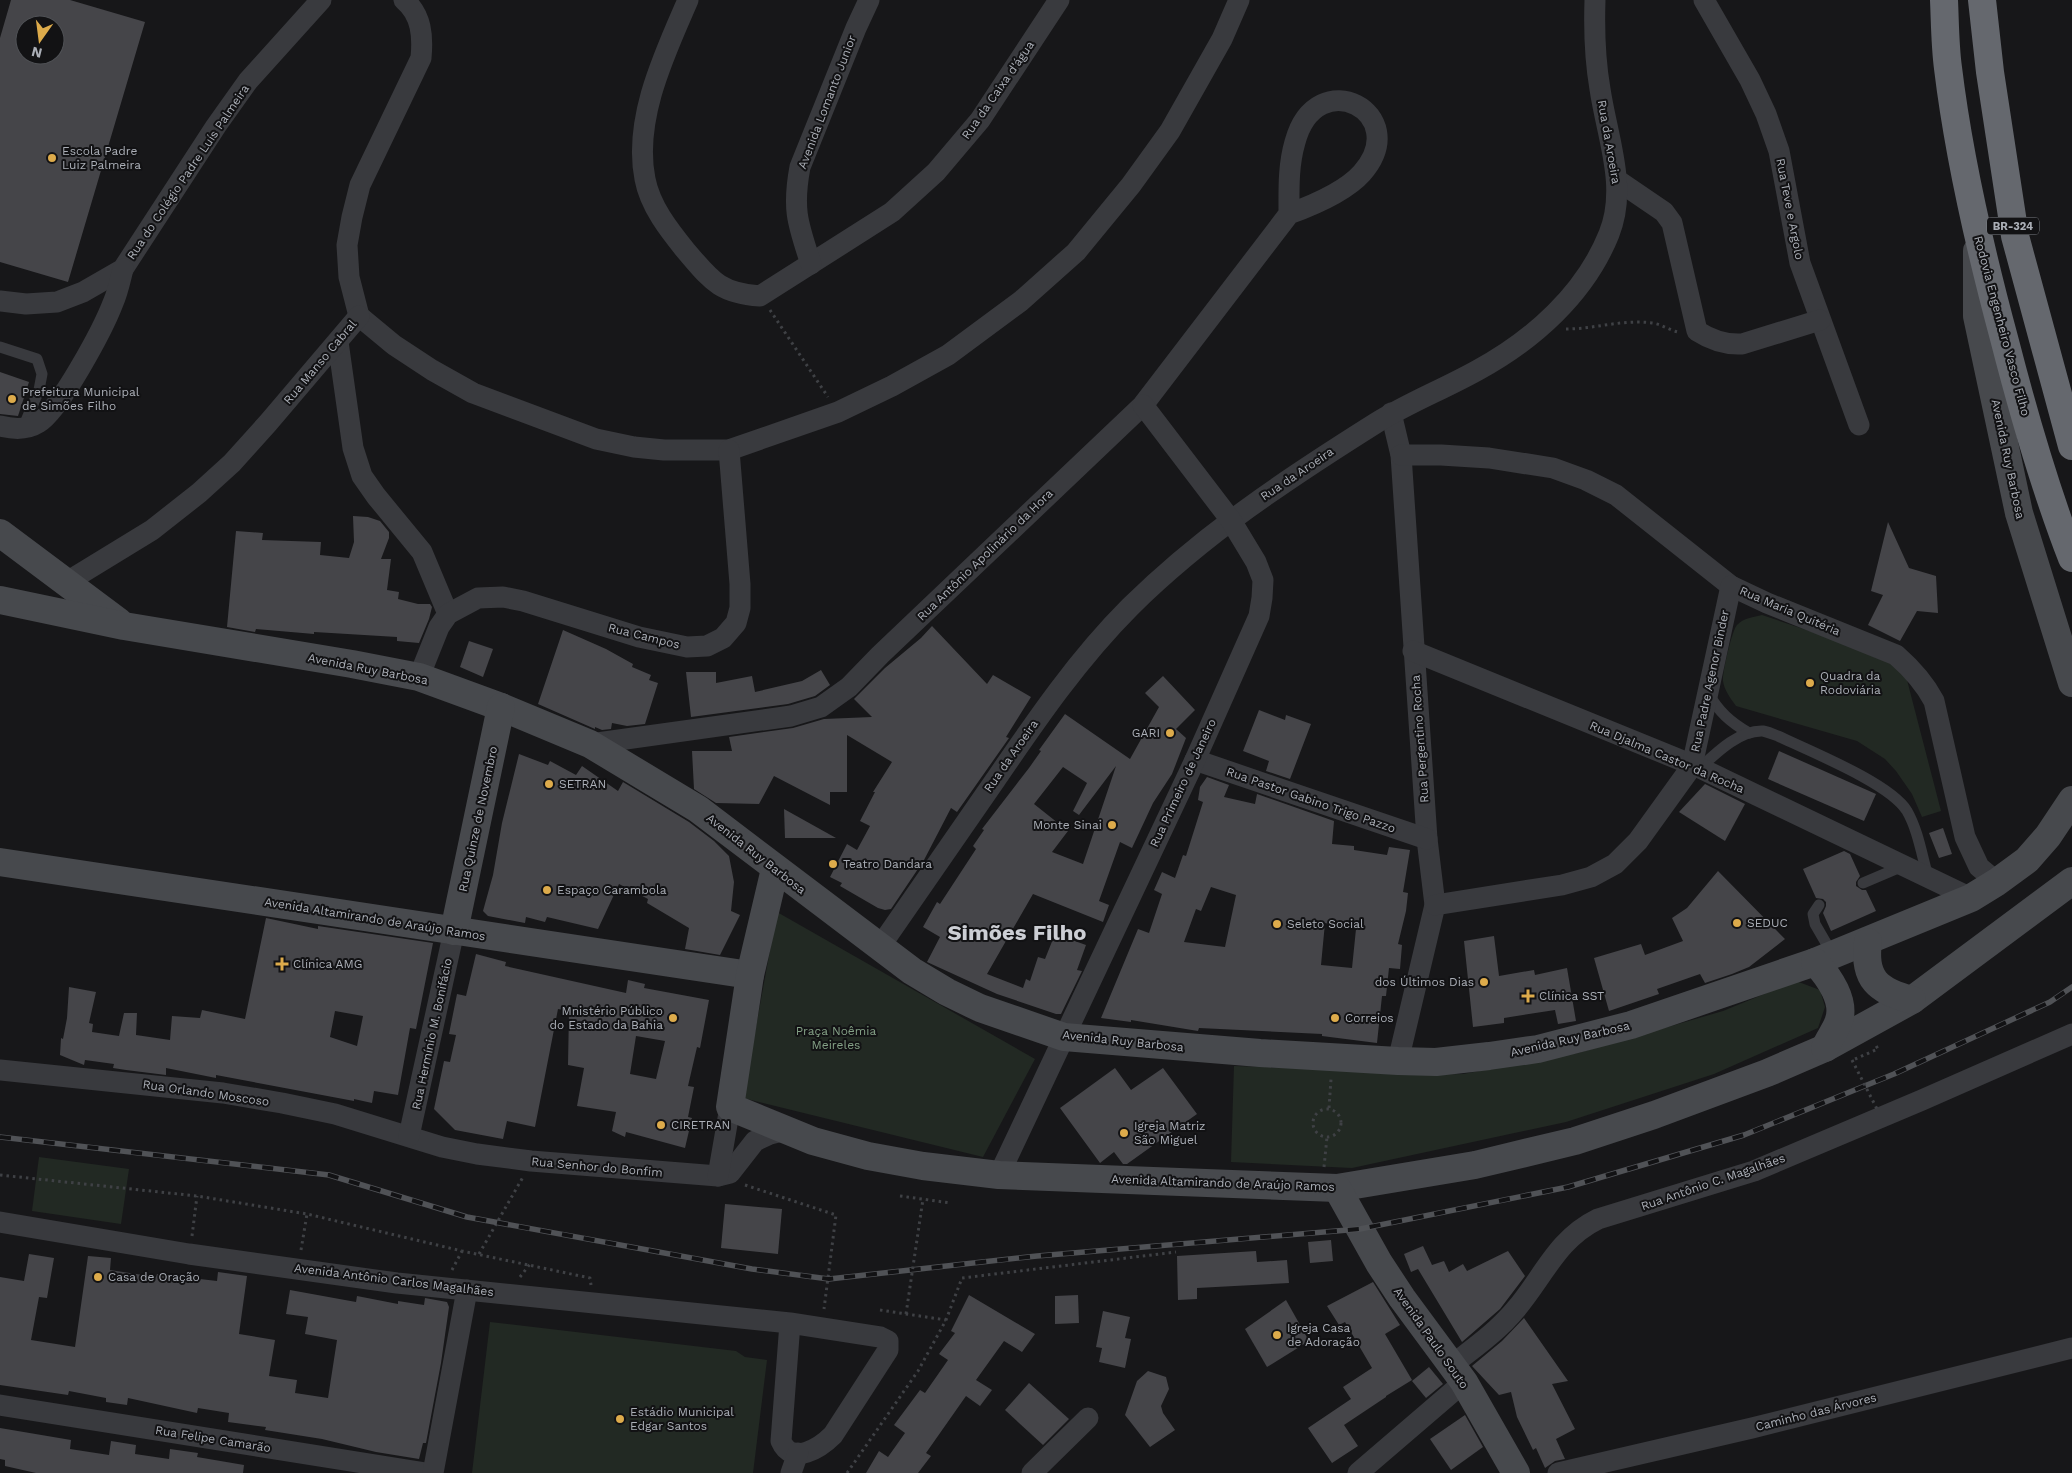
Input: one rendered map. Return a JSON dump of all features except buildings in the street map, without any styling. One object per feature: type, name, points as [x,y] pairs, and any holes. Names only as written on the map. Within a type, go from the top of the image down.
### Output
[{"type":"highway","name":"Rodovia Engenheiro Vasco Filho","points":[[1944,0],[1948,66],[1958,139],[1976,230],[2017,389],[2052,507],[2072,558]]},
{"type":"highway","name":"BR-324","points":[[1982,0],[1990,72],[2015,236],[2072,446]]},
{"type":"main road","name":"Avenida Ruy Barbosa","points":[[1976,230],[1977,316],[2019,513],[2072,683]]},
{"type":"main road","points":[[0,533],[124,626]]},
{"type":"main road","name":"Avenida Ruy Barbosa","points":[[0,600],[124,626],[352,664],[419,678],[501,707],[590,744],[698,809],[879,948],[947,992],[1005,1017],[1064,1036],[1260,1053],[1398,1061],[1436,1062],[1538,1049],[1631,1025],[1824,959],[1971,898],[2028,860],[2048,836],[2072,800]]},
{"type":"main road","name":"Rua Quinze de Novembro","points":[[454,931],[501,707]]},
{"type":"main road","name":"Avenida Altamirando de Araújo Ramos","points":[[0,862],[750,975]]},
{"type":"main road","points":[[730,1107],[750,975],[775,869]]},
{"type":"main road","name":"Avenida Altamirando de Araújo Ramos","points":[[730,1107],[814,1141],[868,1156],[923,1166],[999,1174],[1330,1188],[1475,1165],[1575,1141],[1654,1115],[1767,1073],[1825,1048],[1912,1000],[2072,881]]},
{"type":"main road","points":[[1868,942],[1866,954],[1868,969],[1872,978],[1879,986],[1889,992],[1912,1000]]},
{"type":"main road","points":[[1824,959],[1830,981],[1840,1005],[1840,1021],[1825,1048]]},
{"type":"main road","name":"Avenida Paulo Souto","points":[[1330,1188],[1360,1229],[1402,1298],[1458,1374],[1516,1473]]},
{"type":"street","name":"Rua do Colégio Padre Luís Palmeira","points":[[0,301],[26,304],[57,302],[84,292],[123,270],[216,126],[248,81],[321,0]]},
{"type":"street","name":"Rua Manso Cabral","points":[[67,582],[152,530],[199,494],[268,423],[359,316],[349,277],[347,245],[352,217],[360,185],[421,58],[420,24],[410,5],[404,0]]},
{"type":"street","points":[[688,0],[665,54],[646,112],[643,152],[645,179],[658,214],[708,276],[724,288],[739,294],[760,296]]},
{"type":"street","name":"Avenida Lomanto Junior","points":[[811,264],[798,226],[795,208],[800,167],[869,0]]},
{"type":"street","name":"Rua da Caixa d'água","points":[[760,296],[892,212],[936,172],[980,120],[1059,0]]},
{"type":"street","points":[[359,316],[394,345],[473,394],[596,439],[634,447],[664,450],[729,450],[838,412],[892,386],[948,355],[1021,301],[1076,252],[1132,185],[1170,131],[1222,39],[1239,0]]},
{"type":"street","name":"Rua da Aroeira","points":[[879,948],[1040,714],[1082,659],[1129,608],[1182,559],[1230,519],[1310,464],[1391,414],[1505,354],[1538,330],[1573,293],[1598,256],[1609,234],[1616,212],[1617,180],[1595,53],[1595,0]]},
{"type":"street","name":"Rua Teve e Argolo","points":[[1704,0],[1750,80],[1766,114],[1779,151],[1800,262],[1859,425]]},
{"type":"street","points":[[1335,100],[1350,102],[1365,110],[1374,122],[1377,139],[1372,158],[1361,174],[1316,204],[1289,214],[1289,175],[1295,140],[1307,117],[1320,104],[1335,100]]},
{"type":"street","points":[[1617,180],[1664,212],[1672,223],[1697,331],[1707,338],[1731,345],[1742,344],[1820,320]]},
{"type":"street","name":"Rua Antônio Apolinário da Hora","points":[[590,744],[791,716],[820,707],[849,687],[887,648],[1143,405],[1289,214]]},
{"type":"street","points":[[0,426],[23,428],[37,424],[49,414],[61,398],[103,328],[114,301],[123,270]]},
{"type":"street","points":[[338,342],[353,448],[362,476],[422,552],[448,614],[439,627],[419,678]]},
{"type":"street","name":"Rua Primeiro de Janeiro","points":[[999,1174],[1195,760],[1259,616],[1263,580],[1256,562],[1230,519],[1143,405]]},
{"type":"street","name":"Rua Pergentino Rocha","points":[[1391,414],[1401,455],[1427,839],[1435,906],[1398,1061]]},
{"type":"street","name":"Rua Campos","points":[[448,614],[478,598],[503,597],[523,600],[639,637],[687,647],[707,646],[723,638],[736,623],[740,600],[729,450]]},
{"type":"street","name":"Rua Maria Quitéria","points":[[1401,455],[1441,454],[1489,458],[1553,468],[1586,480],[1616,495],[1731,586],[1767,603],[1896,655],[1924,683],[1934,701],[1965,837],[1979,867],[1997,882]]},
{"type":"street","name":"Rua Padre Agenor Binder","points":[[1435,906],[1562,885],[1591,877],[1615,864],[1638,841],[1696,767],[1708,692],[1731,586]]},
{"type":"street","name":"Rua Djalma Castor da Rocha","points":[[1413,651],[1696,767],[1971,898]]},
{"type":"street","name":"Rua Pastor Gabino Trigo Pazzo","points":[[1195,760],[1427,839]]},
{"type":"street","name":"Rua Hermínio M. Bonifácio","points":[[409,1136],[454,931]]},
{"type":"street","name":"Rua Antônio C. Magalhães","points":[[1358,1473],[1458,1374],[1531,1291],[1557,1252],[1582,1227],[1598,1219],[1754,1171],[2072,1034]]},
{"type":"street","name":"Rua Orlando Moscoso","points":[[0,1070],[223,1093],[334,1114],[409,1136]]},
{"type":"street","points":[[730,1107],[718,1176],[730,1173],[755,1141],[770,1134],[786,1130]]},
{"type":"street","name":"Rua Senhor do Bonfim","points":[[409,1136],[442,1147],[531,1161],[718,1176]]},
{"type":"street","name":"Avenida Antônio Carlos Magalhães","points":[[0,1222],[189,1254],[397,1283],[790,1323],[880,1337],[888,1341],[888,1350],[833,1435],[822,1446],[811,1452],[798,1453]]},
{"type":"street","points":[[433,1473],[467,1290]]},
{"type":"street","points":[[790,1323],[782,1441],[787,1449],[798,1453],[791,1473]]},
{"type":"street","name":"Caminho das Árvores","points":[[1558,1473],[1752,1428],[2072,1348]]},
{"type":"street","name":"Rua Felipe Camarão","points":[[0,1405],[426,1473]]},
{"type":"street","points":[[1032,1473],[1088,1418]]},
{"type":"lane","points":[[0,348],[36,359],[42,374],[39,390],[23,428]]},
{"type":"lane","points":[[1708,692],[1716,708],[1724,716],[1749,733]]},
{"type":"lane","points":[[1696,767],[1722,748],[1749,733],[1763,732],[1778,736],[1880,786],[1897,798],[1906,810],[1912,823],[1928,878]]},
{"type":"lane","points":[[1863,883],[1903,866]]},
{"type":"lane","points":[[1819,905],[1813,914],[1824,959]]},
{"type":"path","points":[[760,296],[838,412]]},
{"type":"path","points":[[1538,330],[1576,329],[1614,322],[1642,322],[1654,323],[1675,332],[1697,331]]},
{"type":"path","points":[[1328,1108],[1333,1058]]},
{"type":"path","points":[[1852,1060],[1878,1111]]},
{"type":"path","points":[[1328,1108],[1337,1112],[1341,1119],[1340,1128],[1335,1135],[1327,1137],[1319,1135],[1314,1129],[1312,1122],[1315,1114],[1321,1109],[1328,1108]]},
{"type":"path","points":[[1327,1137],[1330,1188]]},
{"type":"path","points":[[480,1254],[531,1161]]},
{"type":"path","points":[[0,1175],[85,1186],[197,1196],[307,1214],[590,1278],[593,1303]]},
{"type":"path","points":[[718,1176],[836,1215],[829,1279],[820,1328]]},
{"type":"path","points":[[189,1254],[197,1196]]},
{"type":"path","points":[[900,1196],[951,1204]]},
{"type":"path","points":[[906,1314],[923,1200]]},
{"type":"path","points":[[298,1269],[307,1214]]},
{"type":"path","points":[[847,1473],[918,1370],[946,1320],[962,1278],[1176,1252]]},
{"type":"path","points":[[880,1310],[946,1320]]},
{"type":"green space","points":[[1762,615],[1890,658],[1907,680],[1941,811],[1922,817],[1912,794],[1896,771],[1885,759],[1857,741],[1736,706],[1726,691],[1723,681],[1730,643],[1739,623]]},
{"type":"green space","name":"Praça Noêmia Meireles","points":[[777,912],[1035,1059],[983,1157],[743,1098]]},
{"type":"green space","points":[[1796,981],[1820,990],[1825,1007],[1818,1028],[1714,1074],[1566,1122],[1352,1168],[1231,1162],[1234,1066],[1374,1071],[1404,1075],[1463,1074],[1578,1053],[1723,1011]]},
{"type":"green space","points":[[39,1157],[129,1169],[121,1224],[32,1211]]},
{"type":"green space","name":"Estádio Municipal Edgar Santos","points":[[490,1322],[736,1351],[745,1357],[767,1360],[753,1473],[472,1473]]},
{"type":"railway","points":[[0,1137],[329,1175],[467,1217],[752,1269],[829,1279],[1037,1256],[1360,1229],[1568,1187],[1744,1135],[1894,1074],[2050,1002],[2072,987]]},
{"type":"place","name":"Escola Padre Luiz Palmeira","points":[[52,158]]},
{"type":"place","name":"Prefeitura Municipal de Simões Filho","points":[[12,399]]},
{"type":"place","name":"Quadra da Rodoviária","points":[[1810,683]]},
{"type":"place","name":"GARI","points":[[1170,733]]},
{"type":"place","name":"SETRAN","points":[[549,784]]},
{"type":"place","name":"Monte Sinai","points":[[1112,825]]},
{"type":"place","name":"Teatro Dandara","points":[[833,864]]},
{"type":"place","name":"Espaço Carambola","points":[[547,890]]},
{"type":"place","name":"SEDUC","points":[[1737,923]]},
{"type":"place","name":"Seleto Social","points":[[1277,924]]},
{"type":"place","name":"Clínica AMG","points":[[282,964]]},
{"type":"place","name":"dos Últimos Dias","points":[[1484,982]]},
{"type":"place","name":"Clínica SST","points":[[1528,996]]},
{"type":"place","name":"Mnistério Público do Estado da Bahia","points":[[673,1018]]},
{"type":"place","name":"Correios","points":[[1335,1018]]},
{"type":"place","name":"CIRETRAN","points":[[661,1125]]},
{"type":"place","name":"Igreja Matriz São Miguel","points":[[1124,1133]]},
{"type":"place","name":"Casa de Oração","points":[[98,1277]]},
{"type":"place","name":"Igreja Casa de Adoração","points":[[1277,1335]]},
{"type":"place","name":"Estádio Municipal Edgar Santos","points":[[620,1419]]},
{"type":"district","name":"Simões Filho","points":[[1017,932]]}]
